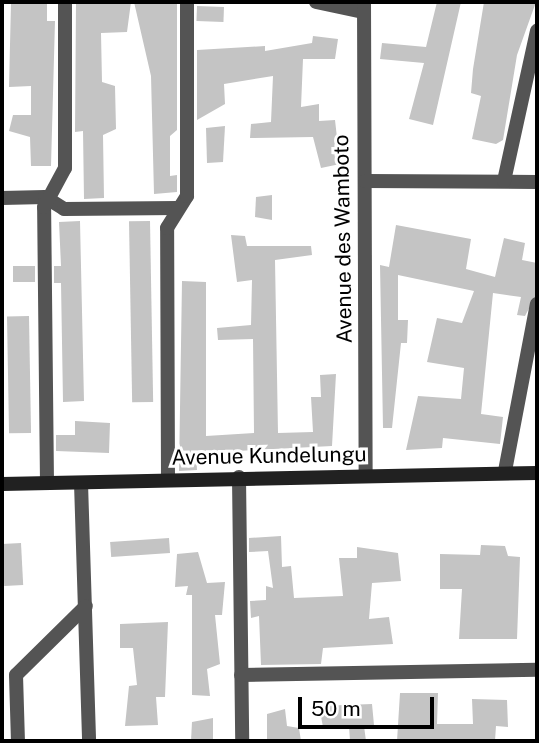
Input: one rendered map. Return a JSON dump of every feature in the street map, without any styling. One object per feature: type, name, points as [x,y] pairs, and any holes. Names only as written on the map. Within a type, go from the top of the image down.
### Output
[{"type":"street","points":[[47,483],[46,197],[65,168],[65,2]]},
{"type":"street","points":[[168,479],[167,228],[187,192],[187,2]]},
{"type":"street","points":[[316,2],[364,7]]},
{"type":"street","name":"Avenue des Wamboto","points":[[364,7],[366,476]]},
{"type":"street","points":[[504,181],[537,32]]},
{"type":"street","points":[[365,181],[537,181]]},
{"type":"street","points":[[2,198],[46,197],[64,209],[178,208]]},
{"type":"street","points":[[505,471],[537,304]]},
{"type":"street","name":"Avenue Kundelungu","points":[[2,484],[505,471],[537,473]]},
{"type":"street","points":[[239,477],[242,741]]},
{"type":"street","points":[[81,483],[89,741]]},
{"type":"street","points":[[18,741],[9,674],[86,606]]},
{"type":"street","points":[[241,675],[537,670]]},
{"type":"building","points":[[11,2],[47,2],[47,21],[55,21],[51,166],[31,166],[30,137],[9,131],[13,115],[31,115],[31,86],[9,87]]},
{"type":"building","points":[[76,2],[131,2],[127,32],[101,33],[102,82],[115,86],[116,129],[103,135],[104,198],[84,199],[83,131],[75,132]]},
{"type":"building","points":[[134,2],[177,2],[177,130],[170,136],[170,176],[177,175],[177,192],[154,194],[151,76]]},
{"type":"building","points":[[437,2],[461,2],[433,125],[409,119],[424,63],[380,59],[382,43],[426,47]]},
{"type":"building","points":[[484,2],[536,2],[517,55],[503,140],[496,144],[472,139],[481,96],[471,93]]},
{"type":"building","points":[[197,6],[224,7],[223,22],[196,21]]},
{"type":"building","points":[[313,36],[338,39],[335,59],[303,59],[301,107],[319,104],[319,121],[335,120],[340,164],[321,168],[313,137],[250,138],[251,124],[271,122],[273,76],[224,84],[225,104],[197,120],[197,50],[265,46],[265,51],[312,43]]},
{"type":"building","points":[[225,126],[223,162],[207,163],[206,128]]},
{"type":"building","points":[[272,195],[272,220],[255,217],[256,197]]},
{"type":"building","points":[[80,221],[84,401],[63,402],[61,283],[54,283],[54,266],[61,266],[59,222]]},
{"type":"building","points":[[129,221],[150,221],[153,402],[132,402]]},
{"type":"building","points":[[396,225],[471,239],[466,269],[495,277],[504,238],[525,243],[522,260],[537,263],[536,295],[525,316],[517,315],[521,297],[493,293],[481,414],[503,417],[500,444],[443,438],[442,448],[406,450],[418,396],[461,399],[464,368],[427,362],[437,318],[462,323],[474,291],[398,275],[398,320],[408,320],[407,343],[401,343],[392,428],[383,428],[380,265],[389,267]]},
{"type":"building","points":[[231,235],[245,236],[247,246],[311,246],[312,255],[275,260],[278,433],[313,432],[311,397],[321,397],[320,375],[336,374],[332,446],[196,453],[197,470],[179,471],[182,281],[206,282],[206,436],[254,433],[253,339],[218,340],[217,328],[251,325],[252,280],[237,282]]},
{"type":"building","points":[[13,266],[35,266],[35,282],[13,282]]},
{"type":"building","points":[[7,316],[29,316],[31,433],[9,433]]},
{"type":"building","points":[[75,421],[110,423],[109,453],[56,451],[56,435],[75,435]]},
{"type":"building","points":[[281,536],[282,567],[291,566],[294,598],[343,596],[339,558],[357,558],[357,547],[398,553],[401,581],[372,583],[369,619],[389,617],[393,644],[323,648],[321,664],[261,665],[259,616],[251,618],[250,601],[266,600],[266,586],[273,588],[268,551],[249,552],[249,538]]},
{"type":"building","points":[[169,538],[170,553],[111,557],[110,542]]},
{"type":"building","points":[[21,543],[23,585],[4,586],[2,544]]},
{"type":"building","points":[[481,545],[505,546],[508,556],[520,557],[517,639],[459,639],[462,589],[440,589],[440,554],[480,555]]},
{"type":"building","points":[[198,552],[207,583],[225,582],[222,615],[215,615],[220,664],[207,669],[210,696],[192,695],[192,595],[186,595],[188,586],[175,587],[177,554]]},
{"type":"building","points":[[168,622],[165,697],[156,697],[158,725],[125,726],[129,686],[137,685],[133,648],[120,648],[120,624]]},
{"type":"building","points":[[400,693],[438,693],[437,724],[473,724],[472,699],[507,700],[508,727],[496,726],[495,741],[397,741]]},
{"type":"building","points":[[372,704],[374,725],[364,726],[366,741],[350,741],[349,726],[323,727],[319,706]]},
{"type":"building","points":[[285,709],[287,726],[299,728],[301,741],[267,741],[267,714]]},
{"type":"building","points":[[213,718],[213,741],[191,741],[192,722]]}]
